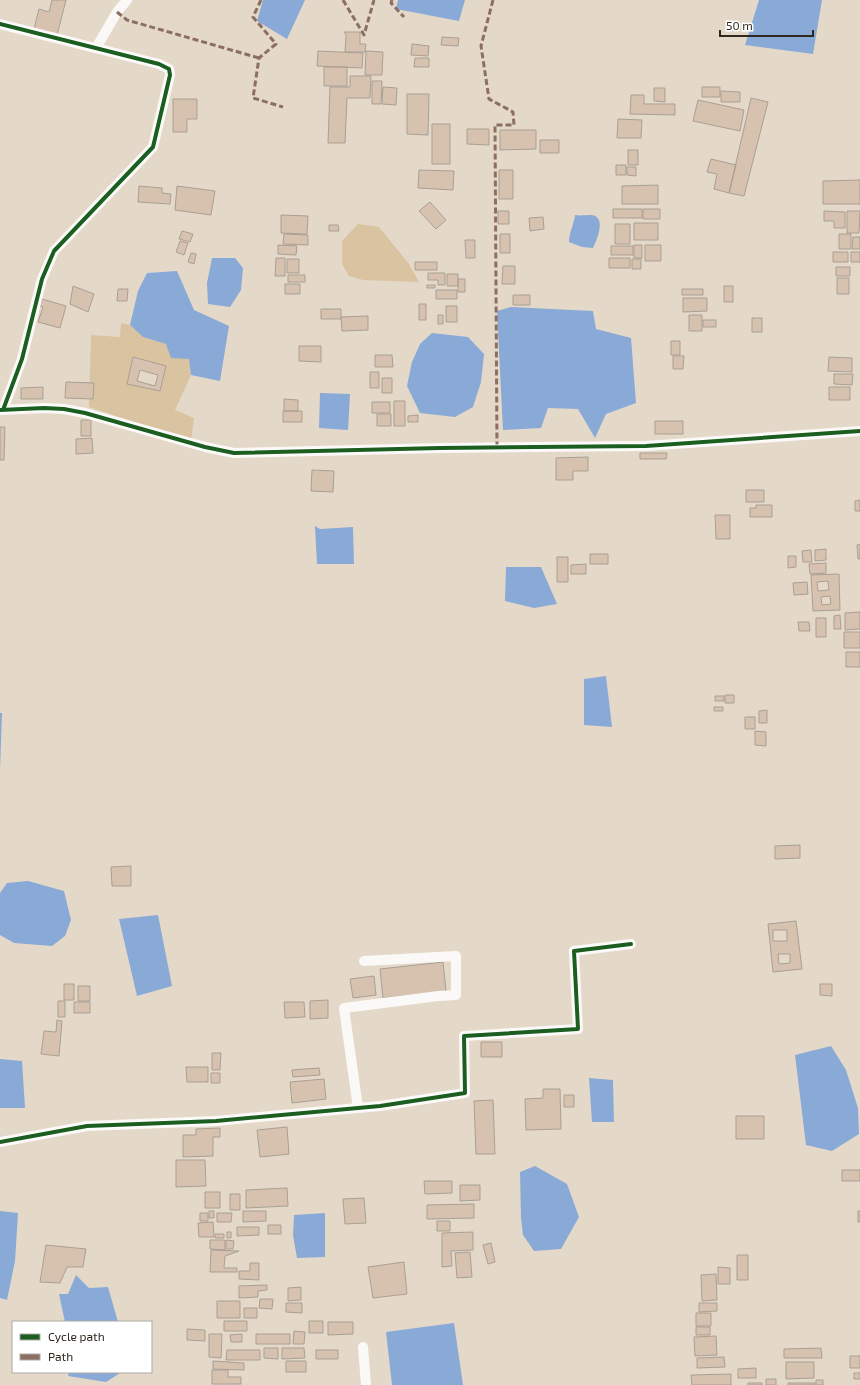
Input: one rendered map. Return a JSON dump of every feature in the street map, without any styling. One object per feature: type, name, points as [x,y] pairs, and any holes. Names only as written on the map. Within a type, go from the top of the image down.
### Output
[{"type":"street","points":[[96,48],[117,12],[127,0]]},
{"type":"street","points":[[0,24],[159,64],[169,69],[170,76],[153,147],[54,251],[42,279],[22,359],[2,410],[44,408],[64,409],[85,413],[204,447],[234,453],[440,448],[646,446],[860,431]]},
{"type":"street","points":[[0,1142],[87,1126],[216,1121],[358,1108],[466,1093],[464,1036],[578,1029],[574,951],[631,944]]},
{"type":"street","points":[[358,1108],[344,1008],[456,995],[456,956],[364,961]]},
{"type":"street","points":[[363,1346],[366,1385]]},
{"type":"shaded area","points":[[358,224],[379,227],[409,264],[419,282],[363,280],[349,276],[342,264],[342,241]]},
{"type":"shaded area","points":[[121,323],[130,325],[143,337],[166,344],[189,359],[191,375],[175,410],[194,418],[191,441],[89,407],[91,335],[120,337]],"holes":[[[133,357],[166,366],[160,391],[127,383]]]},
{"type":"water","points":[[263,0],[305,0],[287,39],[257,21]]},
{"type":"water","points":[[398,0],[465,0],[459,21],[396,9]]},
{"type":"water","points":[[759,0],[822,0],[813,54],[745,45]]},
{"type":"water","points":[[575,215],[591,215],[596,216],[599,219],[600,229],[593,248],[582,247],[569,242]]},
{"type":"water","points":[[212,258],[235,258],[243,268],[241,290],[230,307],[208,304],[207,283]]},
{"type":"water","points":[[177,271],[194,310],[229,326],[220,381],[191,375],[189,359],[171,358],[166,344],[143,337],[130,325],[138,291],[147,273]]},
{"type":"water","points":[[511,307],[593,311],[596,329],[631,338],[636,403],[606,414],[595,438],[578,409],[548,408],[541,428],[503,430],[497,311]]},
{"type":"water","points":[[432,333],[468,337],[484,354],[481,382],[473,407],[455,417],[420,413],[407,386],[412,362],[420,344]]},
{"type":"water","points":[[320,393],[350,394],[348,430],[319,428]]},
{"type":"water","points":[[315,526],[320,529],[353,527],[354,564],[317,564]]},
{"type":"water","points":[[506,567],[541,567],[557,604],[534,608],[505,601]]},
{"type":"water","points":[[606,676],[612,727],[584,725],[584,679]]},
{"type":"water","points":[[0,713],[2,713],[0,771]]},
{"type":"water","points":[[28,881],[64,891],[71,920],[65,936],[52,946],[14,943],[0,935],[0,893],[7,883]]},
{"type":"water","points":[[158,915],[172,986],[137,996],[119,919]]},
{"type":"water","points":[[831,1046],[846,1070],[858,1108],[859,1134],[832,1151],[806,1145],[795,1055]]},
{"type":"water","points":[[0,1059],[22,1061],[25,1108],[0,1108]]},
{"type":"water","points":[[589,1078],[613,1080],[614,1122],[592,1122]]},
{"type":"water","points":[[535,1166],[567,1184],[579,1217],[561,1249],[534,1251],[523,1235],[520,1172]]},
{"type":"water","points":[[0,1211],[18,1213],[15,1261],[7,1300],[0,1298]]},
{"type":"water","points":[[325,1213],[325,1257],[297,1258],[293,1235],[294,1215]]},
{"type":"water","points":[[76,1275],[89,1288],[108,1287],[118,1321],[65,1321],[59,1294],[68,1294]]},
{"type":"water","points":[[454,1323],[463,1385],[392,1385],[386,1332]]},
{"type":"water","points":[[69,1373],[120,1373],[106,1382],[68,1376]]},
{"type":"building","points":[[52,0],[66,0],[57,35],[34,29],[39,9],[49,12]]},
{"type":"building","points":[[344,32],[360,32],[360,44],[366,44],[365,52],[345,52],[346,35]]},
{"type":"building","points":[[442,37],[459,38],[458,46],[441,45]]},
{"type":"building","points":[[412,44],[429,46],[428,56],[411,55]]},
{"type":"building","points":[[318,51],[363,53],[362,68],[317,66]]},
{"type":"building","points":[[366,51],[383,52],[382,75],[365,75]]},
{"type":"building","points":[[415,58],[429,58],[429,67],[414,67]]},
{"type":"building","points":[[324,67],[347,67],[347,86],[324,86]]},
{"type":"building","points":[[350,76],[371,76],[370,98],[347,98],[345,143],[328,143],[330,87],[350,87]]},
{"type":"building","points":[[372,81],[382,81],[381,104],[372,104]]},
{"type":"building","points":[[383,87],[397,88],[396,105],[382,104]]},
{"type":"building","points":[[702,87],[720,87],[720,97],[702,97]]},
{"type":"building","points":[[654,88],[665,88],[665,102],[654,101]]},
{"type":"building","points":[[721,91],[740,92],[740,102],[721,102]]},
{"type":"building","points":[[407,94],[429,94],[428,135],[407,134]]},
{"type":"building","points":[[631,95],[644,95],[644,104],[675,104],[675,115],[630,114]]},
{"type":"building","points":[[751,98],[768,102],[744,196],[729,193]]},
{"type":"building","points":[[173,99],[197,99],[197,119],[187,119],[187,132],[173,132]]},
{"type":"building","points":[[698,100],[744,110],[740,131],[693,121]]},
{"type":"building","points":[[618,119],[642,120],[641,138],[617,138]]},
{"type":"building","points":[[432,124],[450,124],[450,164],[432,164]]},
{"type":"building","points":[[467,129],[489,129],[489,145],[467,144]]},
{"type":"building","points":[[500,130],[536,130],[536,149],[500,150]]},
{"type":"building","points":[[540,140],[559,140],[559,153],[540,153]]},
{"type":"building","points":[[628,150],[638,150],[638,165],[628,165]]},
{"type":"building","points":[[711,159],[736,165],[729,193],[714,189],[717,174],[707,172]]},
{"type":"building","points":[[616,165],[626,165],[626,175],[616,175]]},
{"type":"building","points":[[627,167],[636,167],[636,176],[627,175]]},
{"type":"building","points":[[419,170],[454,171],[453,190],[418,188]]},
{"type":"building","points":[[499,170],[513,170],[513,199],[499,199]]},
{"type":"building","points":[[860,180],[860,204],[823,204],[823,181]]},
{"type":"building","points":[[658,185],[658,204],[622,204],[622,186]]},
{"type":"building","points":[[139,186],[162,188],[162,193],[171,194],[170,204],[138,202]]},
{"type":"building","points":[[177,186],[215,191],[211,215],[175,210]]},
{"type":"building","points":[[430,202],[446,220],[436,229],[419,211]]},
{"type":"building","points":[[613,209],[642,209],[642,218],[613,218]]},
{"type":"building","points":[[643,209],[660,209],[660,219],[643,219]]},
{"type":"building","points":[[498,211],[509,211],[509,224],[498,224]]},
{"type":"building","points":[[824,211],[845,212],[845,228],[834,228],[834,221],[824,221]]},
{"type":"building","points":[[847,211],[860,211],[859,233],[847,233]]},
{"type":"building","points":[[281,215],[308,216],[307,234],[281,233]]},
{"type":"building","points":[[543,217],[544,229],[530,231],[529,218]]},
{"type":"building","points":[[634,223],[658,223],[658,240],[634,240]]},
{"type":"building","points":[[615,224],[630,224],[630,244],[615,244]]},
{"type":"building","points":[[329,225],[338,225],[339,231],[329,231]]},
{"type":"building","points":[[182,231],[193,234],[190,242],[179,239]]},
{"type":"building","points":[[284,234],[308,235],[308,245],[283,244]]},
{"type":"building","points":[[500,234],[510,234],[510,253],[500,253]]},
{"type":"building","points":[[839,234],[851,234],[851,249],[839,249]]},
{"type":"building","points":[[853,237],[860,237],[860,249],[852,249]]},
{"type":"building","points":[[465,240],[475,240],[475,258],[466,258]]},
{"type":"building","points":[[180,241],[188,243],[184,255],[176,252]]},
{"type":"building","points":[[278,245],[297,246],[296,255],[278,254]]},
{"type":"building","points":[[634,245],[642,245],[642,258],[634,258]]},
{"type":"building","points":[[645,245],[661,245],[661,261],[645,261]]},
{"type":"building","points":[[611,246],[633,246],[633,255],[611,255]]},
{"type":"building","points":[[833,252],[848,252],[848,262],[833,262]]},
{"type":"building","points":[[851,252],[860,252],[860,262],[851,262]]},
{"type":"building","points":[[191,253],[196,254],[194,264],[188,262]]},
{"type":"building","points":[[276,258],[285,258],[285,276],[275,276]]},
{"type":"building","points":[[609,258],[630,258],[630,268],[609,268]]},
{"type":"building","points":[[287,259],[299,259],[299,273],[287,273]]},
{"type":"building","points":[[632,259],[641,259],[641,269],[632,269]]},
{"type":"building","points":[[415,262],[437,262],[437,270],[415,270]]},
{"type":"building","points":[[503,266],[515,266],[515,284],[502,284]]},
{"type":"building","points":[[836,267],[850,267],[850,276],[836,276]]},
{"type":"building","points":[[428,273],[445,273],[445,285],[438,285],[438,280],[428,280]]},
{"type":"building","points":[[447,274],[458,274],[458,286],[447,286]]},
{"type":"building","points":[[288,275],[305,275],[305,282],[288,282]]},
{"type":"building","points":[[837,278],[849,278],[849,294],[837,294]]},
{"type":"building","points":[[458,279],[465,279],[465,292],[458,292]]},
{"type":"building","points":[[285,284],[300,284],[300,294],[285,294]]},
{"type":"building","points":[[427,285],[435,285],[435,288],[427,288]]},
{"type":"building","points":[[73,286],[94,294],[88,312],[70,304]]},
{"type":"building","points":[[724,286],[733,286],[733,302],[724,302]]},
{"type":"building","points":[[118,289],[128,289],[127,301],[117,301]]},
{"type":"building","points":[[682,289],[703,289],[703,295],[682,295]]},
{"type":"building","points":[[436,290],[457,290],[457,299],[436,299]]},
{"type":"building","points":[[513,295],[530,295],[530,305],[513,305]]},
{"type":"building","points":[[683,298],[707,298],[707,311],[683,312]]},
{"type":"building","points":[[42,299],[66,306],[60,328],[38,322],[43,307],[40,306]]},
{"type":"building","points":[[419,304],[426,304],[426,320],[419,320]]},
{"type":"building","points":[[446,306],[457,306],[457,322],[446,322]]},
{"type":"building","points":[[321,309],[341,309],[341,319],[321,319]]},
{"type":"building","points":[[438,315],[443,315],[443,324],[438,324]]},
{"type":"building","points":[[689,315],[702,315],[702,331],[689,331]]},
{"type":"building","points":[[368,316],[368,330],[342,331],[341,317]]},
{"type":"building","points":[[752,318],[762,318],[762,332],[752,332]]},
{"type":"building","points":[[703,320],[716,320],[716,327],[703,327]]},
{"type":"building","points":[[671,341],[680,341],[680,355],[671,355]]},
{"type":"building","points":[[299,346],[321,346],[321,362],[299,361]]},
{"type":"building","points":[[375,355],[392,355],[393,367],[375,367]]},
{"type":"building","points":[[673,356],[684,356],[683,369],[673,369]]},
{"type":"building","points":[[133,357],[166,366],[160,391],[127,384]]},
{"type":"building","points":[[829,357],[852,358],[852,372],[828,371]]},
{"type":"building","points":[[140,370],[158,375],[155,386],[137,381]]},
{"type":"building","points":[[370,372],[379,372],[379,388],[370,388]]},
{"type":"building","points":[[834,374],[853,374],[852,385],[834,384]]},
{"type":"building","points":[[382,378],[392,378],[392,393],[382,393]]},
{"type":"building","points":[[66,382],[94,383],[93,399],[65,398]]},
{"type":"building","points":[[43,387],[43,399],[21,399],[21,388]]},
{"type":"building","points":[[829,387],[850,387],[850,400],[829,400]]},
{"type":"building","points":[[284,399],[298,400],[298,411],[284,411]]},
{"type":"building","points":[[394,401],[405,401],[405,426],[394,426]]},
{"type":"building","points":[[372,402],[390,402],[390,413],[372,413]]},
{"type":"building","points":[[283,411],[302,411],[302,422],[283,422]]},
{"type":"building","points":[[377,414],[391,414],[391,426],[377,426]]},
{"type":"building","points":[[418,415],[418,422],[408,422],[408,416]]},
{"type":"building","points":[[81,420],[91,420],[91,436],[81,436]]},
{"type":"building","points":[[655,421],[683,421],[683,434],[655,434]]},
{"type":"building","points":[[0,427],[5,427],[4,460],[0,460]]},
{"type":"building","points":[[92,438],[93,453],[76,454],[76,439]]},
{"type":"building","points":[[640,453],[667,453],[666,459],[640,459]]},
{"type":"building","points":[[588,457],[588,471],[573,471],[573,480],[556,480],[556,458]]},
{"type":"building","points":[[312,470],[334,471],[333,492],[311,491]]},
{"type":"building","points":[[746,490],[764,490],[764,502],[746,502]]},
{"type":"building","points":[[860,500],[860,511],[855,511],[855,501]]},
{"type":"building","points":[[756,505],[772,505],[772,517],[750,517],[750,508],[756,508]]},
{"type":"building","points":[[715,515],[730,515],[730,539],[716,539]]},
{"type":"building","points":[[860,544],[860,559],[858,559],[857,545]]},
{"type":"building","points":[[826,549],[826,560],[815,561],[815,550]]},
{"type":"building","points":[[811,550],[812,562],[803,562],[802,551]]},
{"type":"building","points":[[590,554],[608,554],[608,564],[590,564]]},
{"type":"building","points":[[788,556],[796,556],[796,567],[788,568]]},
{"type":"building","points":[[557,557],[568,557],[568,582],[557,582]]},
{"type":"building","points":[[826,563],[826,573],[810,574],[809,564]]},
{"type":"building","points":[[586,564],[586,574],[571,574],[571,565]]},
{"type":"building","points":[[839,574],[840,610],[813,611],[811,575]],"holes":[[[828,581],[829,590],[818,591],[817,582]],[[830,596],[831,604],[822,605],[821,597]]]},
{"type":"building","points":[[807,582],[808,594],[794,595],[793,583]]},
{"type":"building","points":[[860,612],[860,629],[845,630],[845,613]]},
{"type":"building","points":[[840,615],[841,629],[834,629],[834,616]]},
{"type":"building","points":[[816,618],[826,618],[826,637],[816,637]]},
{"type":"building","points":[[798,622],[809,622],[810,631],[799,631]]},
{"type":"building","points":[[844,632],[860,632],[860,648],[844,648]]},
{"type":"building","points":[[846,652],[860,652],[860,667],[846,667]]},
{"type":"building","points":[[725,695],[734,695],[734,703],[725,703]]},
{"type":"building","points":[[715,696],[724,696],[724,701],[715,701]]},
{"type":"building","points":[[714,707],[723,707],[723,711],[714,711]]},
{"type":"building","points":[[767,710],[767,723],[759,723],[759,711]]},
{"type":"building","points":[[745,717],[755,717],[755,729],[745,729]]},
{"type":"building","points":[[755,731],[766,732],[766,746],[755,745]]},
{"type":"building","points":[[800,845],[800,858],[775,859],[775,846]]},
{"type":"building","points":[[131,866],[131,886],[112,886],[111,867]]},
{"type":"building","points":[[796,921],[802,969],[773,972],[768,924]],"holes":[[[773,930],[787,930],[787,941],[773,941]],[[778,954],[790,954],[790,963],[779,964]]]},
{"type":"building","points":[[443,962],[446,991],[383,998],[380,969]]},
{"type":"building","points":[[374,976],[376,995],[353,998],[350,979]]},
{"type":"building","points":[[64,984],[74,984],[74,1000],[64,1000]]},
{"type":"building","points":[[820,984],[832,984],[832,996],[820,995]]},
{"type":"building","points":[[78,986],[90,986],[90,1001],[78,1001]]},
{"type":"building","points":[[328,1000],[328,1018],[310,1019],[310,1001]]},
{"type":"building","points":[[58,1001],[65,1001],[65,1017],[58,1017]]},
{"type":"building","points":[[74,1002],[90,1002],[90,1013],[74,1013]]},
{"type":"building","points":[[284,1002],[304,1002],[305,1017],[285,1018]]},
{"type":"building","points":[[57,1020],[62,1021],[59,1056],[41,1054],[44,1031],[56,1032]]},
{"type":"building","points":[[481,1042],[502,1042],[502,1057],[481,1057]]},
{"type":"building","points":[[212,1053],[221,1053],[220,1070],[212,1070]]},
{"type":"building","points":[[186,1067],[208,1067],[208,1082],[187,1082]]},
{"type":"building","points":[[319,1068],[320,1075],[293,1077],[292,1070]]},
{"type":"building","points":[[211,1073],[220,1073],[220,1083],[211,1083]]},
{"type":"building","points":[[324,1079],[326,1099],[292,1103],[290,1082]]},
{"type":"building","points":[[543,1089],[560,1089],[561,1129],[526,1130],[525,1099],[543,1098]]},
{"type":"building","points":[[564,1095],[574,1095],[574,1107],[564,1107]]},
{"type":"building","points":[[493,1100],[495,1154],[476,1154],[474,1101]]},
{"type":"building","points":[[736,1116],[764,1116],[764,1139],[736,1139]]},
{"type":"building","points":[[287,1127],[289,1154],[260,1157],[257,1130]]},
{"type":"building","points":[[220,1128],[220,1137],[213,1137],[213,1156],[183,1157],[183,1135],[196,1135],[196,1129]]},
{"type":"building","points":[[176,1160],[205,1160],[206,1186],[176,1187]]},
{"type":"building","points":[[842,1170],[860,1170],[860,1181],[842,1181]]},
{"type":"building","points":[[424,1181],[452,1181],[452,1193],[425,1194]]},
{"type":"building","points":[[460,1185],[480,1185],[480,1200],[460,1201]]},
{"type":"building","points":[[287,1188],[288,1206],[246,1208],[246,1190]]},
{"type":"building","points":[[205,1192],[220,1192],[220,1208],[205,1208]]},
{"type":"building","points":[[230,1194],[240,1194],[240,1210],[230,1210]]},
{"type":"building","points":[[364,1198],[366,1223],[345,1224],[343,1199]]},
{"type":"building","points":[[474,1204],[474,1218],[427,1219],[427,1205]]},
{"type":"building","points":[[209,1211],[214,1211],[214,1218],[209,1218]]},
{"type":"building","points":[[243,1211],[266,1211],[266,1221],[243,1222]]},
{"type":"building","points":[[858,1211],[860,1211],[860,1222],[858,1222]]},
{"type":"building","points":[[200,1213],[208,1213],[208,1221],[200,1221]]},
{"type":"building","points":[[217,1213],[232,1213],[231,1222],[217,1222]]},
{"type":"building","points":[[437,1221],[450,1221],[450,1231],[437,1231]]},
{"type":"building","points":[[213,1222],[214,1237],[199,1237],[198,1223]]},
{"type":"building","points":[[268,1225],[281,1225],[281,1234],[268,1234]]},
{"type":"building","points":[[237,1227],[259,1227],[259,1235],[237,1236]]},
{"type":"building","points":[[227,1232],[231,1232],[231,1238],[227,1238]]},
{"type":"building","points":[[473,1232],[473,1250],[451,1251],[452,1266],[442,1267],[442,1233]]},
{"type":"building","points":[[215,1234],[224,1234],[224,1238],[215,1238]]},
{"type":"building","points":[[210,1240],[225,1240],[225,1250],[210,1249]]},
{"type":"building","points":[[226,1240],[234,1241],[233,1249],[226,1249]]},
{"type":"building","points":[[491,1243],[495,1262],[488,1264],[483,1245]]},
{"type":"building","points":[[46,1245],[86,1249],[83,1267],[67,1267],[60,1283],[40,1282]]},
{"type":"building","points":[[211,1250],[239,1251],[225,1256],[224,1268],[237,1268],[237,1272],[210,1272]]},
{"type":"building","points":[[470,1252],[472,1277],[457,1278],[455,1253]]},
{"type":"building","points":[[737,1255],[748,1255],[748,1280],[737,1280]]},
{"type":"building","points":[[404,1262],[407,1294],[373,1298],[368,1267]]},
{"type":"building","points":[[250,1263],[259,1263],[259,1280],[239,1279],[239,1271],[250,1271]]},
{"type":"building","points":[[718,1267],[730,1268],[730,1284],[718,1284]]},
{"type":"building","points":[[716,1274],[717,1300],[702,1301],[701,1275]]},
{"type":"building","points":[[267,1285],[267,1290],[258,1291],[258,1297],[239,1298],[239,1286]]},
{"type":"building","points":[[301,1287],[301,1300],[288,1301],[288,1288]]},
{"type":"building","points":[[260,1299],[273,1299],[272,1309],[259,1308]]},
{"type":"building","points":[[217,1301],[240,1301],[240,1318],[217,1318]]},
{"type":"building","points":[[286,1303],[302,1303],[302,1313],[286,1312]]},
{"type":"building","points":[[699,1303],[717,1303],[717,1311],[699,1312]]},
{"type":"building","points":[[244,1308],[257,1308],[257,1318],[244,1318]]},
{"type":"building","points":[[696,1313],[711,1313],[711,1326],[696,1326]]},
{"type":"building","points":[[224,1321],[247,1321],[247,1331],[224,1331]]},
{"type":"building","points":[[309,1321],[323,1321],[323,1333],[309,1333]]},
{"type":"building","points":[[328,1322],[353,1322],[353,1334],[328,1335]]},
{"type":"building","points":[[696,1327],[710,1327],[710,1335],[696,1335]]},
{"type":"building","points":[[187,1329],[205,1330],[205,1341],[187,1340]]},
{"type":"building","points":[[294,1331],[305,1332],[304,1344],[293,1344]]},
{"type":"building","points":[[209,1334],[222,1334],[221,1358],[209,1357]]},
{"type":"building","points":[[242,1334],[242,1342],[231,1342],[230,1335]]},
{"type":"building","points":[[256,1334],[290,1334],[290,1344],[256,1344]]},
{"type":"building","points":[[716,1336],[717,1355],[695,1356],[694,1337]]},
{"type":"building","points":[[264,1348],[278,1348],[278,1359],[264,1358]]},
{"type":"building","points":[[282,1348],[304,1348],[305,1358],[282,1359]]},
{"type":"building","points":[[821,1348],[822,1358],[784,1358],[784,1349]]},
{"type":"building","points":[[227,1350],[260,1350],[260,1360],[226,1360]]},
{"type":"building","points":[[316,1350],[338,1350],[338,1359],[316,1359]]},
{"type":"building","points":[[850,1356],[860,1356],[860,1368],[850,1368]]},
{"type":"building","points":[[724,1357],[725,1367],[697,1368],[697,1358]]},
{"type":"building","points":[[213,1361],[244,1363],[244,1370],[213,1369]]},
{"type":"building","points":[[286,1361],[306,1361],[306,1372],[286,1372]]},
{"type":"building","points":[[786,1362],[814,1362],[814,1378],[786,1379]]},
{"type":"building","points":[[756,1368],[756,1378],[738,1378],[738,1369]]},
{"type":"building","points":[[212,1370],[228,1370],[228,1377],[241,1377],[241,1384],[212,1384]]},
{"type":"building","points":[[854,1373],[860,1373],[860,1379],[854,1379]]},
{"type":"building","points":[[731,1374],[731,1385],[692,1385],[691,1375]]},
{"type":"building","points":[[766,1379],[776,1379],[776,1385],[766,1385]]},
{"type":"building","points":[[816,1380],[823,1380],[823,1385],[816,1385]]},
{"type":"building","points":[[748,1383],[762,1383],[762,1385],[748,1385]]},
{"type":"building","points":[[788,1383],[815,1383],[815,1385],[788,1385]]},
{"type":"marked path","points":[[261,0],[253,17],[276,44],[259,58],[253,98],[283,107]]},
{"type":"marked path","points":[[343,0],[364,35],[374,0]]},
{"type":"marked path","points":[[392,0],[391,3],[404,17]]},
{"type":"marked path","points":[[493,0],[481,46],[489,99],[513,112],[514,125],[495,125],[497,448]]},
{"type":"marked path","points":[[117,12],[127,20],[259,58]]},
{"type":"cycle path","points":[[0,24],[159,64],[169,69],[170,75],[153,147],[54,251],[42,279],[22,359],[3,410]]},
{"type":"cycle path","points":[[0,410],[44,408],[64,409],[85,413],[205,447],[234,453],[440,448],[646,446],[860,431]]},
{"type":"cycle path","points":[[0,1142],[87,1126],[216,1121],[380,1106],[465,1093],[464,1036],[578,1029],[574,951],[631,944]]}]
